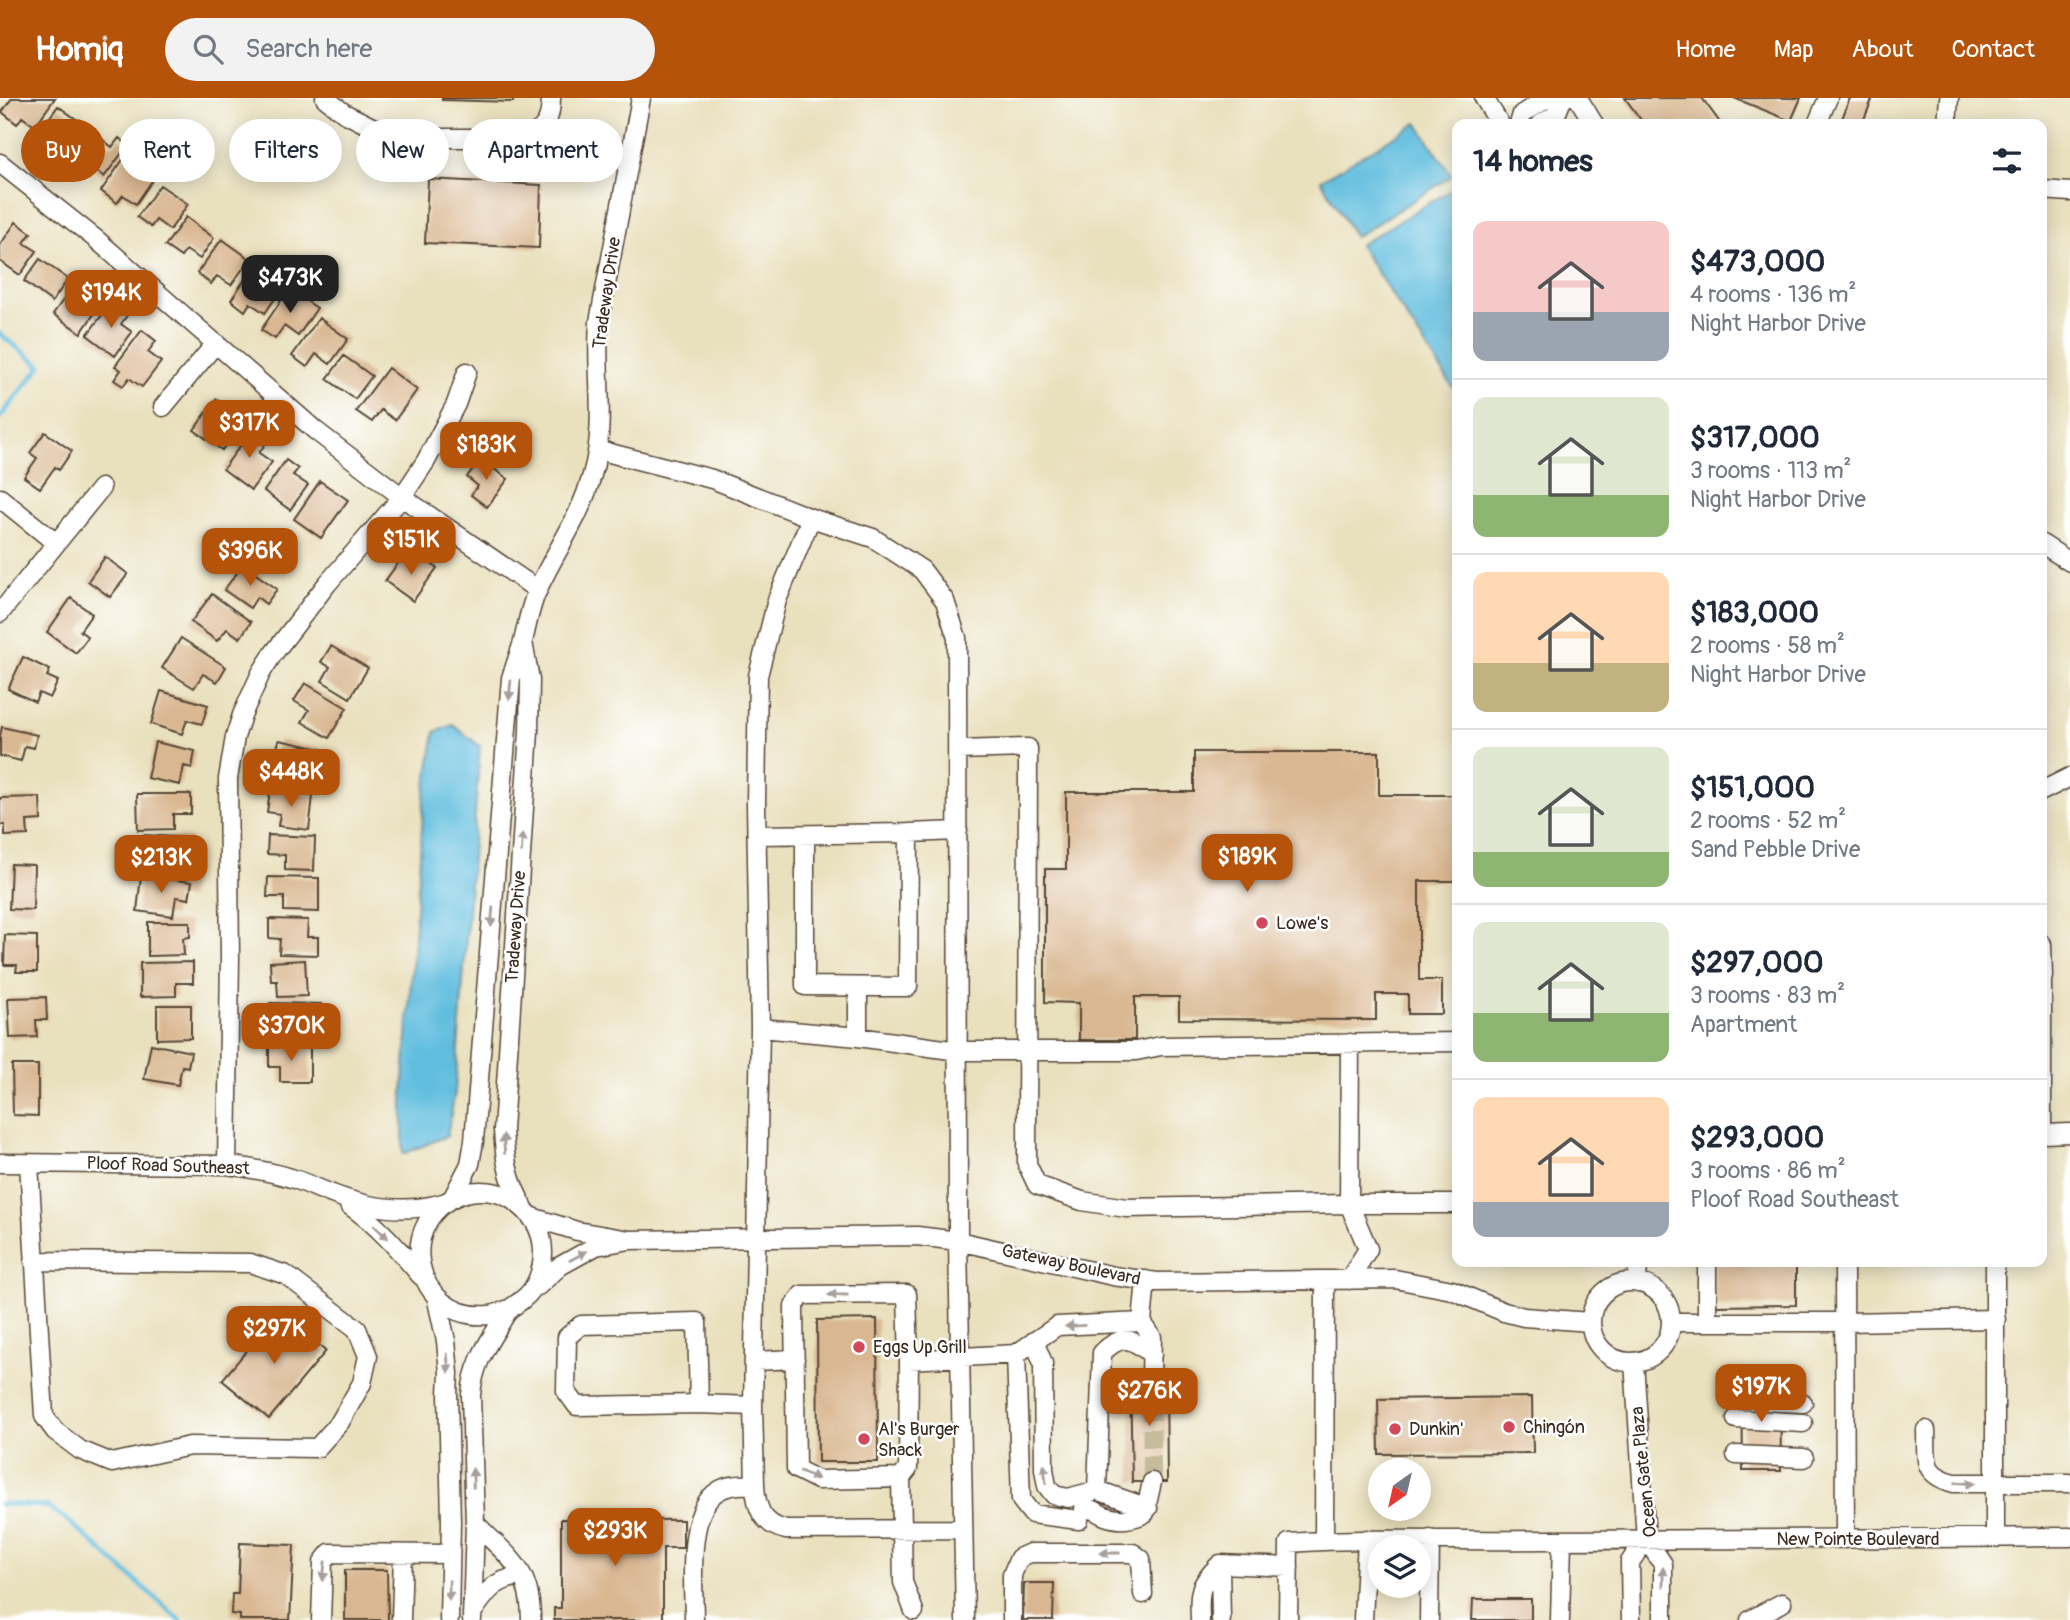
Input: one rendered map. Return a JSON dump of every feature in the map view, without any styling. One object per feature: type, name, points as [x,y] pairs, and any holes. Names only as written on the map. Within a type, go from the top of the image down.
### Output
[{"type":"street","points":[[325,98],[364,125],[388,135],[408,138],[526,138],[538,133],[547,122],[551,98]]},
{"type":"street","name":"Tradeway Drive","points":[[448,1200],[470,1164],[474,1141],[511,678],[538,590],[575,523],[598,450],[601,404],[597,348],[599,322],[641,98]]},
{"type":"street","points":[[1484,98],[1497,119]]},
{"type":"street","points":[[1818,119],[1828,98]]},
{"type":"street","points":[[1947,119],[1949,98]]},
{"type":"street","points":[[1520,119],[1522,114],[1546,99],[1568,99],[1589,119]]},
{"type":"street","points":[[1549,119],[1556,115],[1568,99]]},
{"type":"street","points":[[0,163],[97,240],[316,430],[402,496],[538,590]]},
{"type":"street","points":[[2047,190],[2070,192]]},
{"type":"street","points":[[163,407],[216,343]]},
{"type":"street","points":[[227,1165],[230,971],[228,779],[235,737],[261,673],[273,654],[327,584],[402,496],[437,443],[456,404],[467,372]]},
{"type":"street","points":[[598,450],[712,479],[811,518],[873,538],[922,570],[945,601],[957,638],[958,1241],[965,1620]]},
{"type":"street","points":[[0,613],[101,488]]},
{"type":"street","points":[[0,498],[56,543]]},
{"type":"street","points":[[811,518],[777,600],[758,676],[760,1028],[753,1406],[755,1500],[767,1522],[786,1530],[963,1529]]},
{"type":"street","points":[[2047,547],[2070,562]]},
{"type":"street","name":"Tradeway Drive","points":[[523,642],[530,680],[529,731],[503,1130],[505,1162],[513,1188],[528,1212]]},
{"type":"street","points":[[958,750],[1028,748],[1027,1164],[1037,1185],[1082,1201],[1126,1208],[1452,1204]]},
{"type":"street","points":[[2047,788],[2070,777]]},
{"type":"street","points":[[757,835],[958,831]]},
{"type":"street","points":[[805,835],[805,986],[908,987],[909,833]]},
{"type":"street","points":[[858,987],[858,1037]]},
{"type":"street","points":[[760,1028],[858,1037],[958,1051],[1136,1051],[1161,1046],[1452,1042]]},
{"type":"street","points":[[1349,1280],[1368,1249],[1349,1204],[1350,1043]]},
{"type":"street","points":[[2047,1133],[2070,1133]]},
{"type":"street","name":"Ploof Road Southeast","points":[[0,1163],[227,1165],[264,1170],[293,1178],[369,1206],[426,1208],[448,1200]]},
{"type":"street","points":[[29,1164],[34,1261],[44,1416],[55,1431],[80,1450],[112,1463],[190,1446],[317,1448],[340,1422],[362,1383],[368,1356],[357,1329],[286,1275],[250,1263],[34,1261]]},
{"type":"street","points":[[471,1191],[490,1191],[508,1197],[528,1212],[577,1231],[630,1240],[596,1245],[560,1266],[509,1309],[490,1315],[470,1315],[451,1308],[436,1296],[424,1279],[418,1258],[420,1237],[429,1218],[448,1200],[471,1191]]},
{"type":"street","name":"Ploof Road Southeast","points":[[331,1194],[364,1215],[397,1247],[424,1279]]},
{"type":"street","points":[[525,1298],[536,1284],[542,1268],[543,1250],[540,1233],[528,1212]]},
{"type":"street","name":"Gateway Boulevard","points":[[630,1240],[899,1235],[958,1241],[1113,1276],[1146,1280],[1180,1282],[1395,1279],[1452,1290],[1504,1312],[1524,1317],[1590,1322]]},
{"type":"street","points":[[1637,1267],[1637,1283]]},
{"type":"street","points":[[1707,1267],[1707,1322]]},
{"type":"street","points":[[1844,1267],[1846,1539]]},
{"type":"street","points":[[1995,1267],[1995,1538]]},
{"type":"street","points":[[1146,1280],[1142,1322],[1152,1337],[1151,1375]]},
{"type":"street","points":[[1324,1540],[1325,1280]]},
{"type":"street","points":[[1626,1282],[1637,1283],[1647,1286],[1663,1300],[1672,1322],[1665,1343],[1657,1353],[1634,1362],[1621,1361],[1609,1356],[1599,1347],[1592,1335],[1592,1311],[1597,1300],[1614,1286],[1626,1282]]},
{"type":"street","points":[[901,1478],[818,1480],[796,1469],[794,1306],[802,1295],[907,1294],[908,1469],[901,1478],[903,1582],[914,1611]]},
{"type":"street","points":[[436,1296],[446,1341],[449,1373],[449,1620]]},
{"type":"street","points":[[472,1617],[475,1523],[472,1378],[482,1352],[509,1309]]},
{"type":"street","points":[[1672,1322],[1996,1319]]},
{"type":"street","points":[[699,1404],[697,1322],[581,1325],[566,1337],[566,1391],[578,1406],[753,1406]]},
{"type":"street","points":[[909,1360],[1016,1354],[1057,1326],[1142,1322]]},
{"type":"street","points":[[1097,1490],[1102,1353],[1113,1342],[1128,1339],[1152,1355]]},
{"type":"street","points":[[1034,1341],[1043,1363],[1044,1469],[1047,1486],[1054,1495],[1068,1498],[1097,1490],[1147,1508]]},
{"type":"street","points":[[1016,1354],[1021,1500],[1032,1514],[1056,1516],[1081,1514],[1095,1509],[1105,1516],[1135,1519],[1145,1513],[1152,1482]]},
{"type":"street","points":[[755,1361],[795,1359]]},
{"type":"street","name":"Ocean Gate Plaza","points":[[1634,1362],[1646,1539],[1663,1564],[1663,1620]]},
{"type":"street","points":[[1735,1400],[1803,1403]]},
{"type":"street","points":[[1735,1419],[1803,1423]]},
{"type":"street","points":[[1926,1430],[1927,1466],[1938,1479],[1954,1483],[2070,1483]]},
{"type":"street","points":[[1736,1455],[1804,1458]]},
{"type":"street","points":[[694,1620],[695,1535],[703,1509],[717,1491],[730,1486],[755,1484]]},
{"type":"street","points":[[475,1523],[516,1564],[530,1596],[531,1620]]},
{"type":"street","name":"New Pointe Boulevard","points":[[1431,1539],[2070,1537]]},
{"type":"street","points":[[1363,1620],[1367,1539]]},
{"type":"street","name":"New Pointe Boulevard","points":[[1289,1567],[1289,1543],[1367,1539]]},
{"type":"street","points":[[1631,1620],[1630,1562],[1646,1539]]},
{"type":"street","points":[[1560,1620],[1562,1540]]},
{"type":"street","points":[[321,1620],[323,1562],[330,1553],[450,1554]]},
{"type":"street","points":[[1012,1620],[1012,1575],[1019,1558],[1030,1553],[1133,1553],[1141,1559],[1143,1594]]},
{"type":"street","points":[[401,1620],[403,1554]]},
{"type":"street","points":[[1220,1564],[1289,1567],[1289,1620]]},
{"type":"street","points":[[1200,1620],[1199,1592],[1220,1564]]},
{"type":"street","points":[[1220,1564],[1221,1620]]},
{"type":"street","points":[[472,1617],[491,1587],[507,1578],[522,1576]]},
{"type":"street","points":[[1429,1598],[1429,1620]]},
{"type":"street","points":[[1750,1620],[1782,1604]]},
{"type":"water","points":[[1417,123],[1452,176],[1355,237],[1321,180]]},
{"type":"water","points":[[1452,189],[1452,386],[1359,245]]},
{"type":"water","points":[[453,725],[480,746],[455,1092],[447,1136],[403,1154],[403,1093],[424,798],[435,732]]},
{"type":"building","points":[[12,98],[55,98],[40,119],[22,117],[17,124],[2,112]]},
{"type":"building","points":[[513,98],[513,102],[442,100]]},
{"type":"building","points":[[1625,98],[1702,98],[1717,119],[1640,119]]},
{"type":"building","points":[[1734,98],[1801,98],[1792,119]]},
{"type":"building","points":[[1850,98],[1872,100],[1864,119],[1842,119]]},
{"type":"building","points":[[58,106],[76,119],[48,119]]},
{"type":"building","points":[[119,138],[119,157],[105,176],[105,141],[112,147]]},
{"type":"building","points":[[119,165],[119,182],[151,182],[136,204],[123,195],[117,203],[101,191]]},
{"type":"building","points":[[449,180],[541,185],[539,248],[425,243],[428,182]]},
{"type":"building","points":[[160,185],[188,204],[170,230],[156,220],[151,227],[137,217]]},
{"type":"building","points":[[186,217],[214,238],[200,259],[186,250],[181,257],[165,246]]},
{"type":"building","points":[[16,222],[31,233],[24,243],[37,251],[20,275],[0,261],[0,245]]},
{"type":"building","points":[[222,239],[250,259],[231,285],[217,276],[211,284],[197,273]]},
{"type":"building","points":[[40,259],[68,279],[52,302],[24,281]]},
{"type":"building","points":[[252,269],[281,290],[265,313],[250,303],[245,311],[231,300]]},
{"type":"building","points":[[80,277],[94,288],[88,296],[100,305],[81,333],[53,314]]},
{"type":"building","points":[[289,289],[317,308],[298,336],[284,326],[275,339],[261,330]]},
{"type":"building","points":[[112,302],[128,314],[121,324],[132,332],[115,356],[87,335]]},
{"type":"building","points":[[319,318],[348,339],[330,364],[316,354],[307,367],[292,356]]},
{"type":"building","points":[[142,330],[156,341],[148,352],[161,362],[142,387],[129,378],[123,386],[114,380],[121,370],[115,366]]},
{"type":"building","points":[[344,356],[372,376],[355,399],[327,379]]},
{"type":"building","points":[[388,368],[417,390],[395,420],[381,410],[372,422],[356,411]]},
{"type":"building","points":[[216,399],[232,411],[226,418],[239,427],[222,450],[194,430]]},
{"type":"building","points":[[254,427],[269,439],[259,453],[272,462],[251,490],[223,469]]},
{"type":"building","points":[[45,432],[72,451],[59,470],[55,467],[40,488],[24,477],[37,458],[30,453]]},
{"type":"building","points":[[480,459],[508,479],[487,507],[471,495],[478,486],[467,477]]},
{"type":"building","points":[[286,460],[298,469],[293,475],[308,485],[290,510],[264,491]]},
{"type":"building","points":[[320,481],[348,500],[321,538],[294,519]]},
{"type":"building","points":[[404,555],[418,565],[423,558],[437,568],[413,601],[385,581]]},
{"type":"building","points":[[105,557],[128,574],[110,597],[88,581]]},
{"type":"building","points":[[243,565],[277,589],[266,604],[257,597],[250,608],[224,590]]},
{"type":"building","points":[[212,594],[251,622],[240,638],[227,629],[217,641],[191,622]]},
{"type":"building","points":[[71,598],[92,614],[80,631],[88,637],[76,653],[47,632]]},
{"type":"building","points":[[181,638],[226,667],[217,682],[203,674],[194,688],[162,668]]},
{"type":"building","points":[[331,646],[368,668],[350,698],[322,681],[330,667],[321,662]]},
{"type":"building","points":[[23,657],[50,670],[47,676],[58,681],[50,698],[39,693],[35,702],[8,689]]},
{"type":"building","points":[[305,683],[347,708],[329,738],[302,722],[309,710],[294,701]]},
{"type":"building","points":[[161,691],[208,705],[202,724],[187,720],[182,734],[151,724]]},
{"type":"building","points":[[2,727],[37,735],[34,748],[25,746],[21,761],[0,756]]},
{"type":"building","points":[[279,740],[321,749],[315,782],[280,775],[284,760],[275,758]]},
{"type":"building","points":[[155,742],[195,751],[192,768],[184,766],[180,785],[147,778]]},
{"type":"building","points":[[1194,752],[1379,752],[1379,795],[1452,795],[1452,881],[1419,881],[1419,980],[1442,980],[1442,1014],[1408,1014],[1408,994],[1376,994],[1376,1020],[1179,1019],[1179,997],[1135,997],[1135,1040],[1079,1040],[1079,1003],[1045,1002],[1045,869],[1066,869],[1066,792],[1194,792]]},
{"type":"building","points":[[270,791],[313,796],[309,830],[278,826],[280,814],[267,812]]},
{"type":"building","points":[[137,794],[191,794],[191,814],[173,814],[173,829],[138,830]]},
{"type":"building","points":[[40,797],[41,820],[27,821],[28,835],[5,836],[5,825],[0,825],[0,798]]},
{"type":"building","points":[[142,835],[191,838],[190,856],[175,855],[174,871],[140,868]]},
{"type":"building","points":[[268,835],[315,837],[314,871],[285,870],[285,855],[267,854]]},
{"type":"building","points":[[11,864],[34,865],[33,910],[9,909]]},
{"type":"building","points":[[141,876],[192,882],[189,899],[176,897],[173,916],[137,911]]},
{"type":"building","points":[[268,877],[319,878],[319,912],[284,911],[284,897],[267,897]]},
{"type":"building","points":[[269,919],[308,920],[307,937],[318,937],[318,955],[279,954],[280,939],[269,938]]},
{"type":"building","points":[[148,922],[190,922],[190,937],[183,938],[184,955],[148,956]]},
{"type":"building","points":[[5,935],[37,936],[37,972],[16,972],[17,965],[4,965]]},
{"type":"building","points":[[305,960],[307,996],[278,997],[277,981],[271,981],[270,962]]},
{"type":"building","points":[[193,962],[193,983],[176,983],[176,996],[140,997],[140,963]]},
{"type":"building","points":[[46,997],[47,1020],[36,1020],[37,1037],[10,1038],[8,998]]},
{"type":"building","points":[[270,1003],[321,1004],[321,1039],[285,1039],[285,1023],[270,1023]]},
{"type":"building","points":[[157,1005],[191,1005],[191,1038],[157,1039]]},
{"type":"building","points":[[151,1044],[191,1052],[188,1067],[182,1066],[178,1085],[144,1079]]},
{"type":"building","points":[[269,1046],[310,1047],[310,1082],[280,1082],[280,1067],[269,1067]]},
{"type":"building","points":[[12,1065],[38,1065],[38,1116],[13,1115]]},
{"type":"building","points":[[1714,1267],[1796,1267],[1796,1305],[1715,1306]]},
{"type":"building","points":[[279,1312],[326,1351],[269,1419],[222,1380]]},
{"type":"building","points":[[877,1319],[878,1462],[818,1462],[817,1320]]},
{"type":"building","points":[[1130,1375],[1166,1375],[1167,1482],[1132,1482]]},
{"type":"building","points":[[1742,1377],[1780,1377],[1781,1471],[1743,1471]]},
{"type":"building","points":[[1532,1397],[1533,1453],[1379,1454],[1378,1399]]},
{"type":"building","points":[[561,1519],[683,1520],[683,1548],[663,1548],[663,1620],[554,1620],[554,1608],[561,1608]]},
{"type":"building","points":[[240,1543],[294,1545],[290,1620],[240,1620],[240,1615],[231,1614],[232,1594],[238,1594]]},
{"type":"building","points":[[345,1570],[387,1570],[388,1620],[345,1620]]},
{"type":"building","points":[[1024,1583],[1054,1583],[1053,1620],[1023,1620]]},
{"type":"building","points":[[1473,1599],[1531,1599],[1531,1620],[1472,1620]]},
{"type":"waterway","points":[[0,334],[41,366],[0,417]]},
{"type":"waterway","points":[[0,1504],[46,1506],[66,1519],[180,1620]]},
{"type":"tunnel","points":[[1151,1375],[1152,1482]]},
{"type":"place","name":"Lowe's","points":[[1262,923]]},
{"type":"place","name":"Eggs Up Grill","points":[[859,1347]]},
{"type":"place","name":"Chingón","points":[[1509,1427]]},
{"type":"place","name":"Dunkin'","points":[[1395,1429]]},
{"type":"place","name":"Al's Burger Shack","points":[[864,1439]]}]
